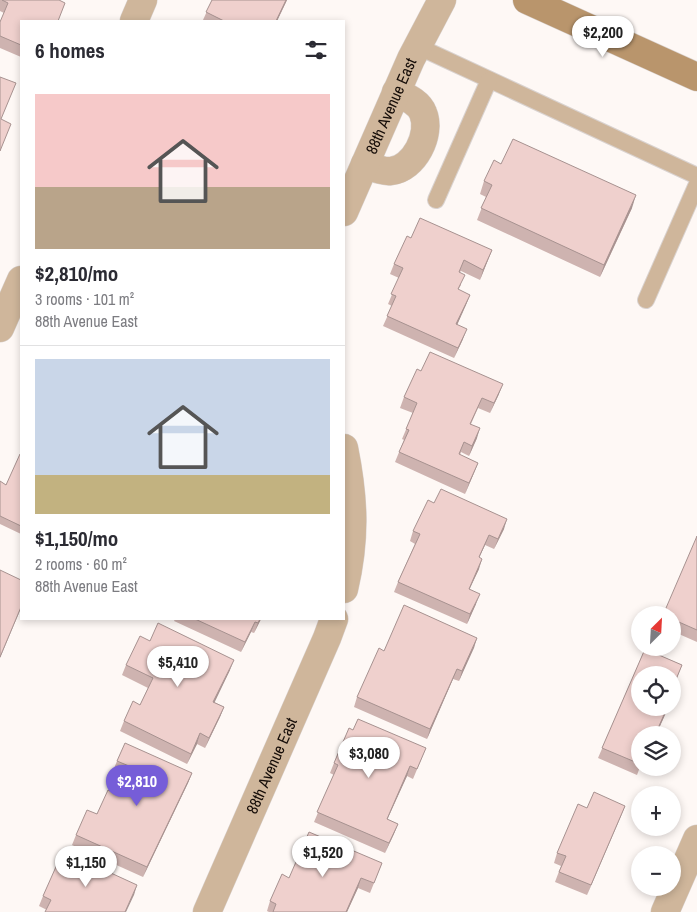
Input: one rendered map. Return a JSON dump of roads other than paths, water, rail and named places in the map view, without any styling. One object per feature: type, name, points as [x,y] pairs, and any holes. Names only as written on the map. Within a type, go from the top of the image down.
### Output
[{"type":"main road","points":[[527,0],[697,77]]},
{"type":"street","points":[[134,20],[143,0]]},
{"type":"street","name":"88th Avenue East","points":[[345,210],[416,46],[442,0]]},
{"type":"street","points":[[365,164],[380,170],[390,171],[399,169],[409,163],[423,138],[426,124],[423,112],[418,105],[396,92]]},
{"type":"street","points":[[0,328],[20,282]]},
{"type":"street","points":[[345,453],[351,485],[352,527],[350,560],[345,583]]},
{"type":"street","name":"88th Avenue East","points":[[207,912],[334,620]]},
{"type":"street","points":[[665,912],[697,839]]},
{"type":"lane","points":[[416,46],[697,176]]},
{"type":"lane","points":[[436,200],[489,80]]},
{"type":"lane","points":[[646,300],[697,184]]}]
